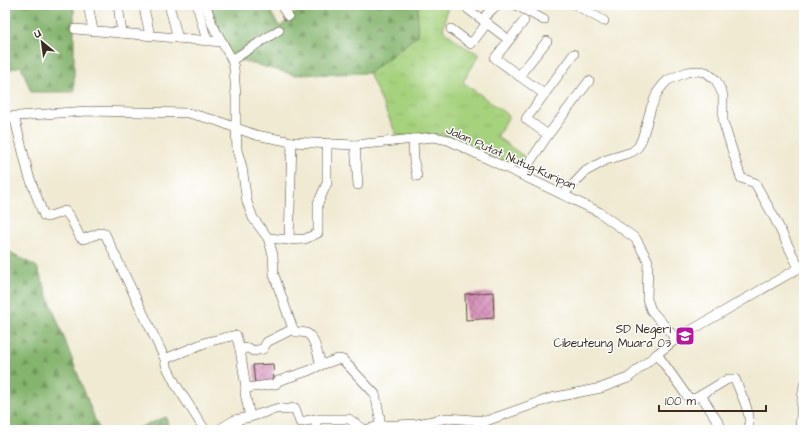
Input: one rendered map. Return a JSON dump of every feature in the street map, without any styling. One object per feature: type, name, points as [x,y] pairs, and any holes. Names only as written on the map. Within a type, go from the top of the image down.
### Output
[{"type":"street","points":[[88,5],[93,30]]},
{"type":"street","points":[[118,5],[122,33]]},
{"type":"street","points":[[169,5],[178,38]]},
{"type":"street","points":[[197,5],[207,41]]},
{"type":"street","points":[[206,5],[212,24],[232,60],[236,97],[237,150],[242,167],[247,202],[253,218],[268,238],[273,255],[274,275],[293,329],[296,332],[305,332],[310,335],[314,342],[321,365]]},
{"type":"street","points":[[281,5],[288,16]]},
{"type":"street","points":[[451,29],[471,44],[497,5]]},
{"type":"street","points":[[516,5],[544,20]]},
{"type":"street","points":[[581,6],[604,21]]},
{"type":"street","points":[[144,8],[150,35]]},
{"type":"street","points":[[468,9],[487,19],[509,40]]},
{"type":"street","points":[[524,21],[495,58],[544,94]]},
{"type":"street","points":[[75,29],[222,42]]},
{"type":"street","points":[[232,60],[279,30]]},
{"type":"street","points":[[519,76],[547,41]]},
{"type":"street","points":[[548,135],[526,119],[574,54]]},
{"type":"street","points":[[474,430],[486,421],[551,398],[601,388],[628,378],[676,339],[801,266],[755,183],[741,178],[723,121],[723,95],[716,80],[706,72],[686,72],[668,80],[657,93],[638,147],[632,152],[606,160],[586,171],[563,195]]},
{"type":"street","points":[[522,175],[548,135],[589,81]]},
{"type":"street","name":"Jalan Putat Nutug–Kuripan","points":[[9,116],[87,111],[188,113],[218,121],[256,135],[292,142],[355,145],[434,137],[448,140],[599,212],[636,239],[648,261],[647,299],[651,310],[676,339]]},
{"type":"street","points":[[9,116],[44,216],[46,217],[65,211],[70,217],[80,237],[83,238],[100,233],[105,234],[176,385],[205,430]]},
{"type":"street","points":[[413,139],[414,162],[417,176]]},
{"type":"street","points":[[289,240],[292,142]]},
{"type":"street","points":[[268,238],[289,240],[305,238],[318,232],[318,204],[327,183],[327,143]]},
{"type":"street","points":[[355,145],[358,185]]},
{"type":"street","points":[[240,349],[249,348],[253,351],[263,349],[268,342],[293,329]]},
{"type":"street","points":[[165,359],[207,342],[236,335],[240,349],[246,388],[245,393],[250,417]]},
{"type":"street","points":[[656,354],[687,396],[691,398],[696,398],[728,380],[735,379],[749,416],[749,430]]},
{"type":"street","points":[[246,388],[276,384],[278,381],[321,365],[338,359],[343,360],[375,394],[380,418],[379,426]]},
{"type":"street","points":[[800,430],[804,385]]},
{"type":"street","points":[[701,395],[721,427],[720,430]]},
{"type":"street","points":[[218,430],[235,420],[279,408],[284,410],[295,408],[300,422],[349,419],[365,430],[379,426],[418,424],[448,418],[486,421]]},
{"type":"street","points":[[235,420],[239,430]]},
{"type":"street","points":[[316,420],[316,430]]},
{"type":"green space","points":[[5,5],[74,5],[74,92],[31,92],[21,66],[5,71]]},
{"type":"green space","points":[[207,5],[266,5],[280,27],[303,5],[418,5],[417,36],[369,73],[295,75],[228,57]]},
{"type":"green space","points":[[418,5],[448,5],[443,30],[465,47],[480,54],[463,82],[509,116],[497,137],[525,157],[518,168],[443,135],[397,136],[369,73],[417,36]]},
{"type":"green space","points":[[5,249],[37,267],[99,430],[5,430]]},
{"type":"green space","points":[[166,417],[169,430],[133,430]]},
{"type":"building","points":[[493,292],[494,318],[466,320],[465,294]]},
{"type":"building","points":[[273,364],[274,383],[255,384],[253,365]]},
{"type":"place","name":"SD Negeri Cibeuteung Muara 03","points":[[685,336]]}]
